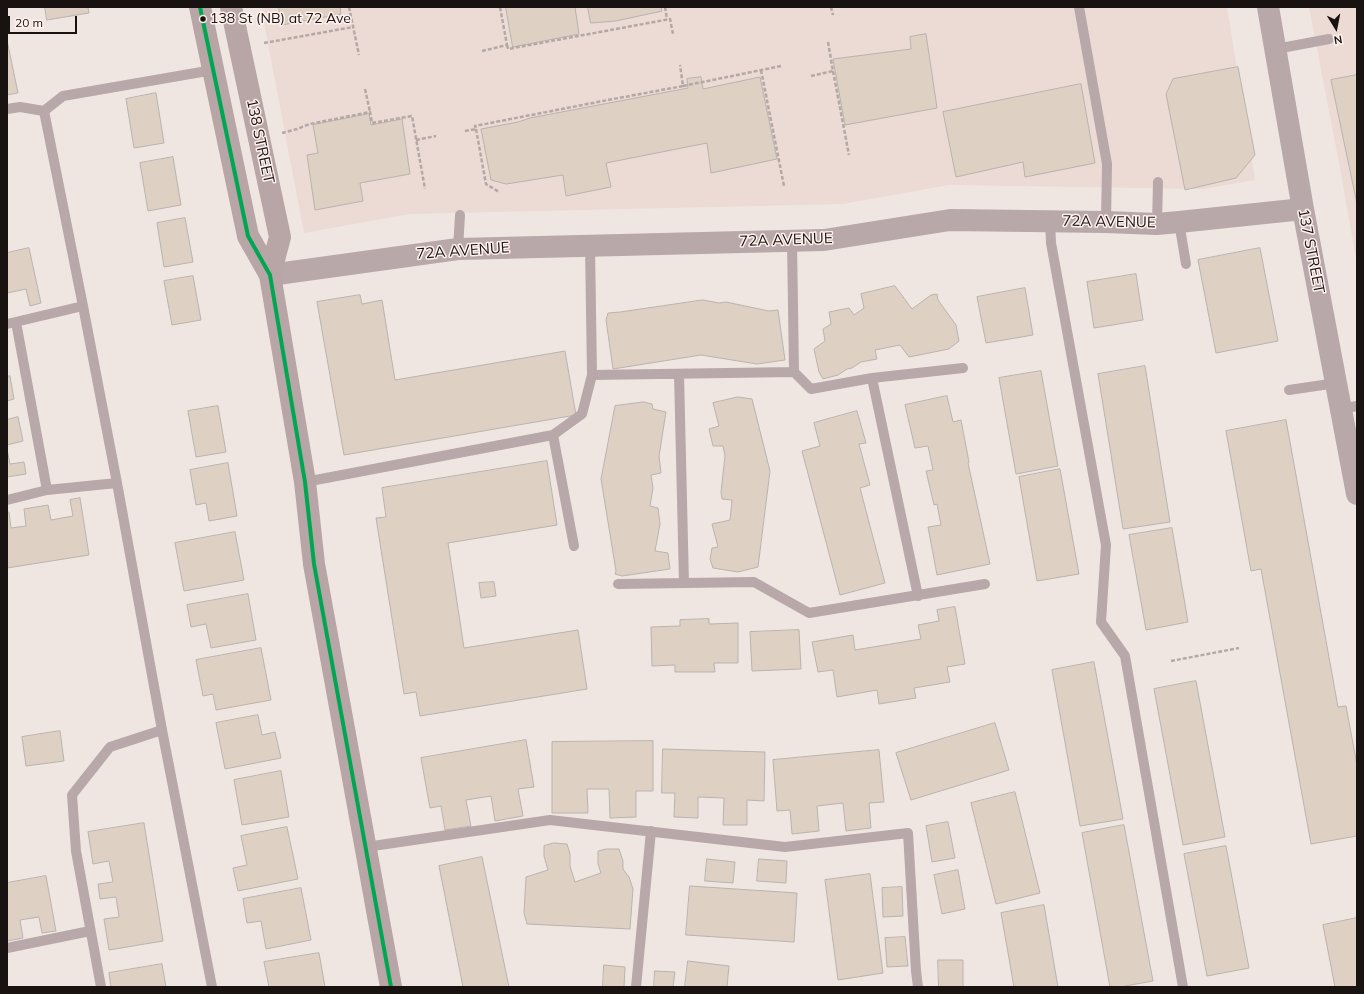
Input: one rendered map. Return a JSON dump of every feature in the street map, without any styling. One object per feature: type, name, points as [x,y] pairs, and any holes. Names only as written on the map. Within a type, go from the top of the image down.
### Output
[{"type":"main road","name":"138 STREET","points":[[200,7],[248,236],[270,275],[305,482],[314,564],[391,987]]},
{"type":"main road","name":"138 STREET","points":[[231,7],[280,237],[270,275]]},
{"type":"street","name":"137 STREET","points":[[1268,7],[1303,209],[1336,383],[1349,408],[1357,494]]},
{"type":"street","name":"72A AVENUE","points":[[270,275],[458,249],[824,240],[950,220],[1157,224],[1303,209]]},
{"type":"lane","points":[[1079,7],[1107,164],[1106,222]]},
{"type":"lane","points":[[1276,49],[1329,39]]},
{"type":"lane","points":[[7,109],[20,107],[44,111],[63,96],[213,70]]},
{"type":"lane","points":[[44,111],[117,483],[162,730],[212,987]]},
{"type":"lane","points":[[1157,224],[1158,182]]},
{"type":"lane","points":[[458,249],[460,215]]},
{"type":"lane","points":[[1050,221],[1051,243],[1106,545],[1101,622],[1125,656],[1183,987]]},
{"type":"lane","points":[[1179,222],[1186,264]]},
{"type":"lane","points":[[792,241],[794,372],[811,389],[872,378],[963,368]]},
{"type":"lane","points":[[305,482],[553,435],[582,414],[592,375],[590,245]]},
{"type":"lane","points":[[47,490],[11,323],[83,306]]},
{"type":"lane","points":[[592,375],[794,372]]},
{"type":"lane","points":[[679,374],[684,583]]},
{"type":"lane","points":[[872,378],[918,596]]},
{"type":"lane","points":[[1289,390],[1336,383]]},
{"type":"lane","points":[[553,435],[574,546]]},
{"type":"lane","points":[[7,500],[47,490],[117,483]]},
{"type":"lane","points":[[618,584],[754,582],[809,613],[985,584]]},
{"type":"lane","points":[[101,987],[76,851],[72,795],[110,747],[162,730]]},
{"type":"lane","points":[[366,847],[550,820],[785,847],[908,833],[918,987]]},
{"type":"lane","points":[[636,987],[651,831]]},
{"type":"lane","points":[[7,948],[90,931]]},
{"type":"path","points":[[349,7],[359,55]]},
{"type":"path","points":[[500,7],[508,49],[667,19]]},
{"type":"path","points":[[665,7],[667,19],[670,19],[673,34]]},
{"type":"path","points":[[831,7],[833,15]]},
{"type":"path","points":[[264,44],[353,27]]},
{"type":"path","points":[[828,42],[849,155]]},
{"type":"path","points":[[482,51],[507,45]]},
{"type":"path","points":[[680,65],[683,86]]},
{"type":"path","points":[[499,192],[486,184],[475,126],[781,66]]},
{"type":"path","points":[[761,70],[784,186]]},
{"type":"path","points":[[811,76],[833,71]]},
{"type":"path","points":[[365,89],[372,123],[412,116],[426,189]]},
{"type":"path","points":[[281,133],[297,130],[310,124],[370,112]]},
{"type":"path","points":[[464,131],[476,129]]},
{"type":"path","points":[[416,140],[436,136]]},
{"type":"path","points":[[1172,661],[1239,648]]},
{"type":"shaded area","points":[[261,7],[1227,7],[1255,180],[1204,189],[949,185],[843,204],[409,214],[304,233]]},
{"type":"shaded area","points":[[1309,7],[1357,7],[1357,264],[1339,163]]},
{"type":"building","points":[[45,7],[88,7],[89,13],[47,20]]},
{"type":"building","points":[[279,7],[340,7],[341,14],[282,25]]},
{"type":"building","points":[[506,7],[575,7],[579,34],[513,47]]},
{"type":"building","points":[[588,7],[661,7],[662,11],[616,21],[591,23]]},
{"type":"building","points":[[926,34],[937,108],[845,125],[833,59],[911,49],[910,37]]},
{"type":"building","points":[[7,40],[18,93],[7,95]]},
{"type":"building","points":[[1238,67],[1255,155],[1236,178],[1185,190],[1166,94],[1173,79]]},
{"type":"building","points":[[1357,75],[1357,204],[1331,80]]},
{"type":"building","points":[[701,77],[703,89],[760,77],[777,159],[711,173],[707,143],[606,163],[611,187],[566,196],[563,175],[506,184],[491,180],[481,129],[518,122],[530,118],[688,88],[687,79]]},
{"type":"building","points":[[1081,84],[1095,163],[1025,177],[1023,162],[956,177],[943,112]]},
{"type":"building","points":[[156,93],[164,143],[134,148],[126,99]]},
{"type":"building","points":[[369,114],[371,125],[402,119],[410,174],[360,183],[363,201],[315,210],[307,155],[318,153],[313,125]]},
{"type":"building","points":[[173,157],[181,205],[148,211],[140,163]]},
{"type":"building","points":[[185,218],[193,262],[164,267],[157,223]]},
{"type":"building","points":[[29,248],[41,303],[30,306],[26,289],[7,293],[7,253]]},
{"type":"building","points":[[1260,248],[1278,341],[1216,353],[1198,260]]},
{"type":"building","points":[[1136,274],[1143,320],[1094,328],[1087,282]]},
{"type":"building","points":[[193,276],[201,320],[172,325],[164,281]]},
{"type":"building","points":[[895,286],[912,309],[931,295],[937,294],[938,300],[956,325],[959,341],[949,349],[909,357],[900,345],[875,350],[877,359],[861,362],[838,375],[823,379],[819,372],[814,349],[825,341],[823,329],[831,324],[829,312],[849,308],[854,315],[864,308],[861,294]]},
{"type":"building","points":[[1025,288],[1033,335],[986,343],[977,297]]},
{"type":"building","points":[[360,295],[362,304],[382,300],[395,380],[565,351],[576,415],[344,455],[317,302]]},
{"type":"building","points":[[703,300],[719,303],[726,302],[769,311],[778,310],[785,360],[757,364],[701,355],[613,369],[606,320],[608,313]]},
{"type":"building","points":[[1145,366],[1170,522],[1123,529],[1098,374]]},
{"type":"building","points":[[1041,371],[1058,466],[1016,474],[999,378]]},
{"type":"building","points":[[10,376],[14,399],[7,401],[7,377]]},
{"type":"building","points":[[947,396],[953,422],[961,420],[968,463],[990,564],[937,575],[928,527],[941,525],[937,504],[934,505],[926,471],[933,470],[928,446],[915,448],[905,405]]},
{"type":"building","points":[[738,397],[752,399],[770,471],[758,567],[738,572],[713,568],[710,559],[712,548],[718,547],[712,524],[730,520],[732,500],[722,499],[721,492],[725,456],[723,446],[713,446],[709,429],[719,426],[713,403]]},
{"type":"building","points":[[644,402],[652,404],[653,409],[666,412],[659,456],[661,473],[651,475],[653,488],[650,506],[658,508],[660,524],[655,551],[668,553],[670,569],[622,576],[615,574],[616,571],[601,479],[615,406]]},
{"type":"building","points":[[218,406],[226,452],[196,457],[188,411]]},
{"type":"building","points":[[857,411],[866,443],[859,444],[870,485],[860,488],[885,583],[840,595],[802,451],[820,446],[814,423]]},
{"type":"building","points":[[18,417],[23,441],[7,445],[7,420]]},
{"type":"building","points":[[1286,420],[1338,707],[1346,706],[1357,765],[1357,836],[1311,844],[1261,569],[1251,571],[1226,431]]},
{"type":"building","points":[[7,449],[10,464],[24,462],[26,474],[7,477]]},
{"type":"building","points":[[547,461],[557,525],[448,543],[464,648],[578,630],[587,689],[420,716],[416,692],[404,694],[376,518],[386,517],[382,488]]},
{"type":"building","points":[[228,463],[237,516],[209,521],[206,503],[196,505],[190,470]]},
{"type":"building","points":[[1060,469],[1079,574],[1037,581],[1019,477]]},
{"type":"building","points":[[80,498],[89,555],[7,568],[7,512],[9,512],[11,528],[26,526],[24,509],[48,505],[51,520],[73,516],[70,500]]},
{"type":"building","points":[[1172,528],[1188,622],[1146,630],[1129,535]]},
{"type":"building","points":[[235,532],[244,580],[184,591],[175,543]]},
{"type":"building","points":[[494,582],[496,596],[481,598],[479,583]]},
{"type":"building","points":[[248,594],[256,640],[211,648],[206,624],[191,627],[187,605]]},
{"type":"building","points":[[955,607],[965,664],[947,667],[950,682],[914,688],[916,698],[879,704],[877,690],[837,697],[833,670],[818,672],[812,642],[853,635],[855,650],[921,639],[918,625],[939,621],[937,610]]},
{"type":"building","points":[[709,619],[709,624],[738,623],[738,663],[714,663],[715,672],[675,672],[675,665],[652,666],[651,627],[680,626],[680,620]]},
{"type":"building","points":[[799,630],[801,669],[752,671],[750,632]]},
{"type":"building","points":[[261,648],[271,700],[216,710],[213,694],[203,696],[196,660]]},
{"type":"building","points":[[1094,662],[1123,819],[1080,826],[1052,670]]},
{"type":"building","points":[[1196,681],[1225,837],[1183,845],[1154,689]]},
{"type":"building","points":[[258,715],[262,735],[275,732],[281,758],[225,769],[216,723]]},
{"type":"building","points":[[995,723],[1009,770],[911,800],[896,753]]},
{"type":"building","points":[[60,731],[64,761],[26,766],[22,737]]},
{"type":"building","points":[[526,740],[534,787],[518,789],[523,816],[495,821],[491,796],[466,800],[471,826],[445,830],[441,806],[430,808],[421,758]]},
{"type":"building","points":[[653,741],[653,791],[636,791],[636,817],[610,818],[609,789],[587,789],[588,813],[552,813],[552,742]]},
{"type":"building","points":[[663,749],[765,752],[764,801],[747,800],[747,825],[723,825],[724,798],[698,797],[698,818],[674,817],[675,793],[662,793]]},
{"type":"building","points":[[879,750],[884,802],[869,803],[871,828],[846,831],[843,803],[817,806],[819,831],[792,834],[790,810],[777,811],[773,760]]},
{"type":"building","points":[[281,771],[289,817],[242,825],[234,780]]},
{"type":"building","points":[[1015,792],[1040,893],[996,904],[971,803]]},
{"type":"building","points":[[948,822],[955,858],[932,862],[926,826]]},
{"type":"building","points":[[144,823],[163,941],[109,950],[104,919],[119,917],[116,897],[100,899],[98,884],[113,882],[109,861],[93,864],[88,832]]},
{"type":"building","points":[[1124,825],[1153,981],[1120,987],[1110,987],[1082,833]]},
{"type":"building","points":[[287,827],[298,879],[238,891],[233,868],[247,865],[241,836]]},
{"type":"building","points":[[554,843],[567,844],[570,854],[570,866],[575,882],[601,873],[598,864],[598,851],[606,849],[619,849],[623,861],[623,869],[629,877],[633,889],[630,929],[527,924],[524,913],[526,877],[548,870],[544,856],[544,846]]},
{"type":"building","points":[[1226,846],[1249,968],[1207,976],[1184,854]]},
{"type":"building","points":[[482,857],[509,987],[463,987],[439,866]]},
{"type":"building","points":[[707,859],[735,862],[733,883],[705,881]]},
{"type":"building","points":[[759,859],[787,861],[786,883],[757,881]]},
{"type":"building","points":[[958,870],[965,909],[942,914],[934,875]]},
{"type":"building","points":[[870,874],[883,973],[838,980],[825,880]]},
{"type":"building","points":[[46,876],[56,931],[42,933],[39,917],[20,920],[23,938],[7,941],[7,883]]},
{"type":"building","points":[[690,886],[797,893],[794,942],[686,935]]},
{"type":"building","points":[[902,887],[903,916],[883,917],[882,888]]},
{"type":"building","points":[[301,888],[311,940],[266,949],[261,921],[247,923],[243,899]]},
{"type":"building","points":[[1044,905],[1058,987],[1014,987],[1001,913]]},
{"type":"building","points":[[1357,918],[1357,987],[1335,987],[1323,925]]},
{"type":"building","points":[[905,937],[908,966],[887,967],[885,938]]},
{"type":"building","points":[[319,953],[325,987],[269,987],[264,962]]},
{"type":"building","points":[[938,960],[963,960],[963,987],[939,987]]},
{"type":"building","points":[[688,961],[729,966],[727,987],[685,987]]},
{"type":"building","points":[[162,964],[166,987],[111,987],[109,973]]},
{"type":"building","points":[[604,965],[625,967],[624,987],[603,987]]},
{"type":"building","points":[[655,971],[675,972],[673,987],[654,987]]},
{"type":"transit line","points":[[200,7],[248,236],[270,275],[305,482],[314,564],[391,987]]},
{"type":"place","name":"138 St (NB) at 72 Ave","points":[[203,19]]}]
